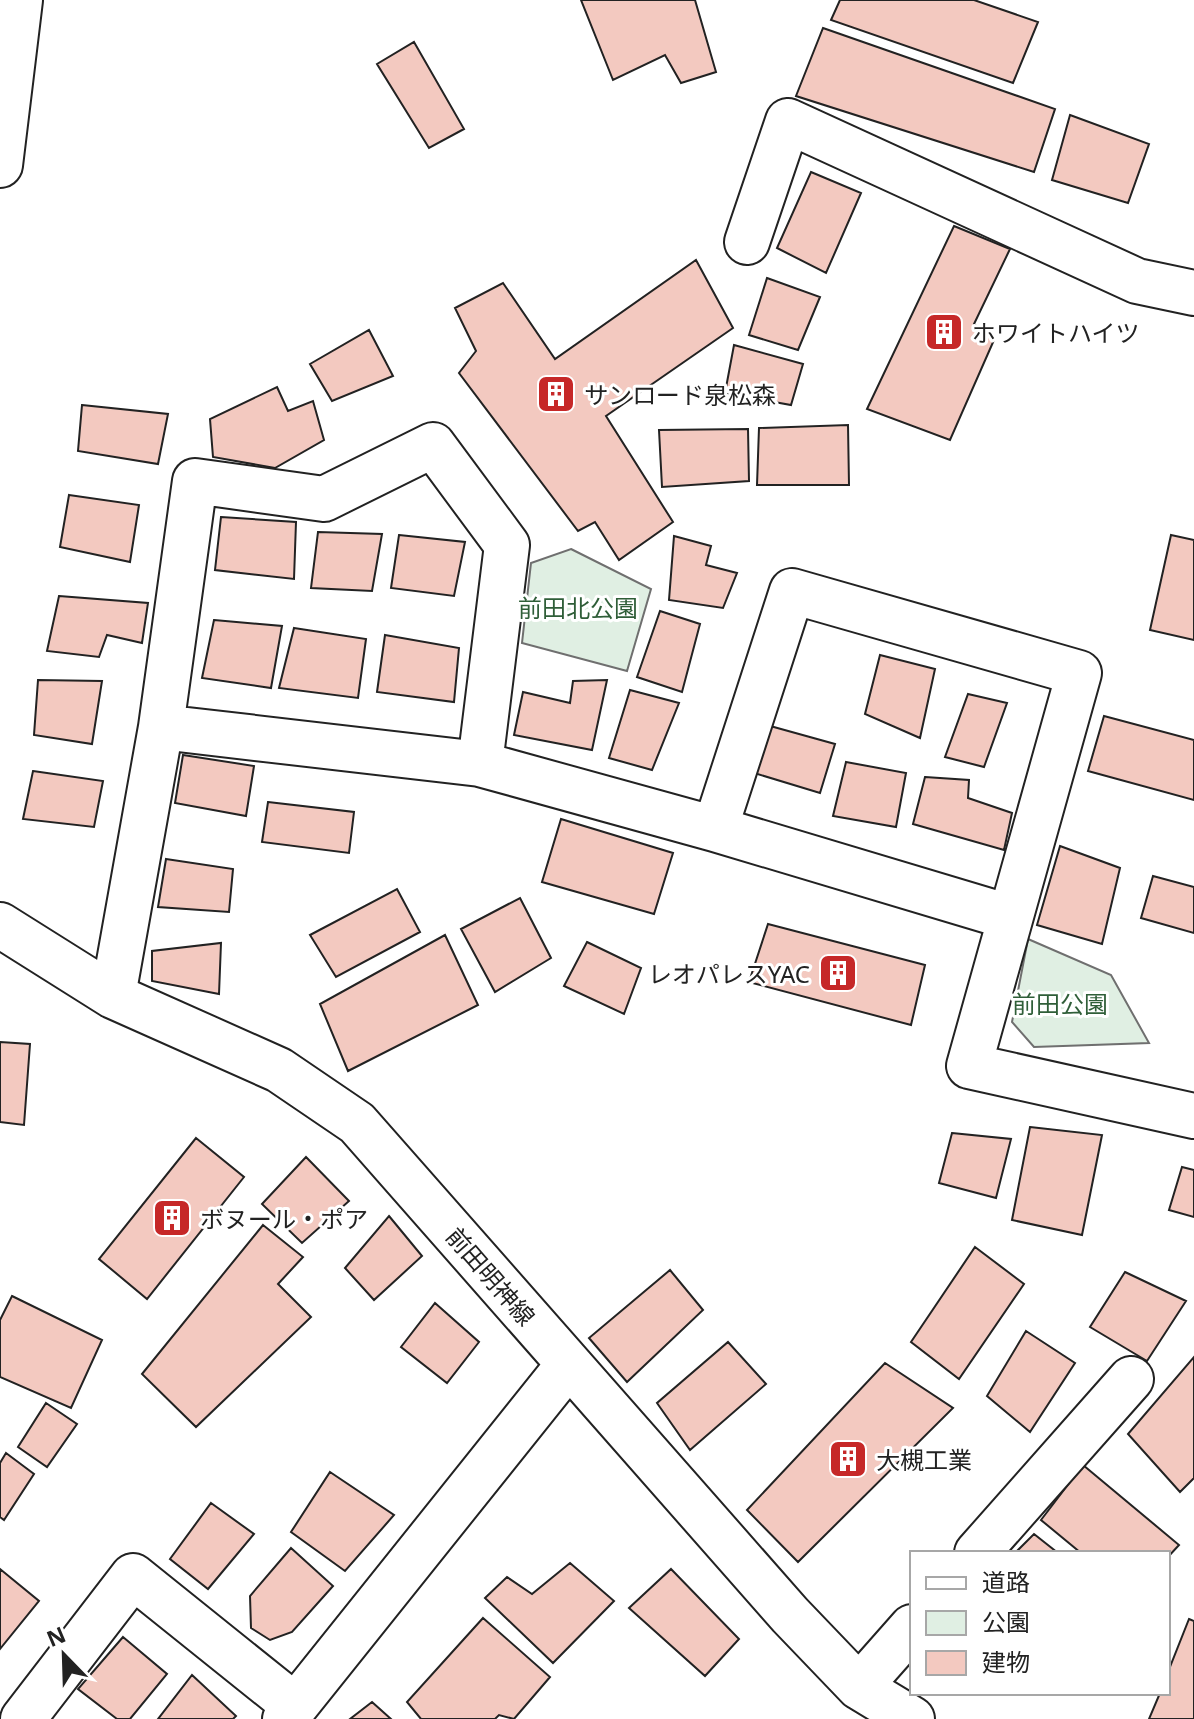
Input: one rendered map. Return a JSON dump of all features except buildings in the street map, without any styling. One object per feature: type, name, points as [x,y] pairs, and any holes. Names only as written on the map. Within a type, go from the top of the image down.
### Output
[{"type":"street","points":[[0,165],[20,0]]},
{"type":"street","points":[[747,242],[788,121],[1137,281],[1194,293]]},
{"type":"street","points":[[113,996],[161,727],[195,481],[324,499],[433,445],[507,545],[480,764]]},
{"type":"street","points":[[715,829],[792,591],[1079,673],[969,1066],[1194,1116]]},
{"type":"street","points":[[161,727],[480,764],[715,829],[1009,917]]},
{"type":"street","name":"前田明神線","points":[[0,925],[113,996],[279,1070],[357,1123],[790,1615],[879,1706]]},
{"type":"street","points":[[23,1719],[133,1576],[290,1713],[569,1364]]},
{"type":"street","points":[[979,1551],[1131,1379]]},
{"type":"street","points":[[879,1706],[910,1632]]},
{"type":"green space","name":"前田北公園","points":[[571,549],[651,589],[627,671],[522,643],[531,563]]},
{"type":"green space","name":"前田公園","points":[[1028,939],[1111,975],[1149,1043],[1034,1047],[1012,1022]]},
{"type":"place","name":"ホワイトハイツ","points":[[944,332]]},
{"type":"place","name":"サンロード泉松森","points":[[556,394]]},
{"type":"place","name":"レオパレスYAC","points":[[838,973]]},
{"type":"place","name":"ボヌール・ポア","points":[[172,1218]]},
{"type":"place","name":"大槻工業","points":[[848,1459]]}]
